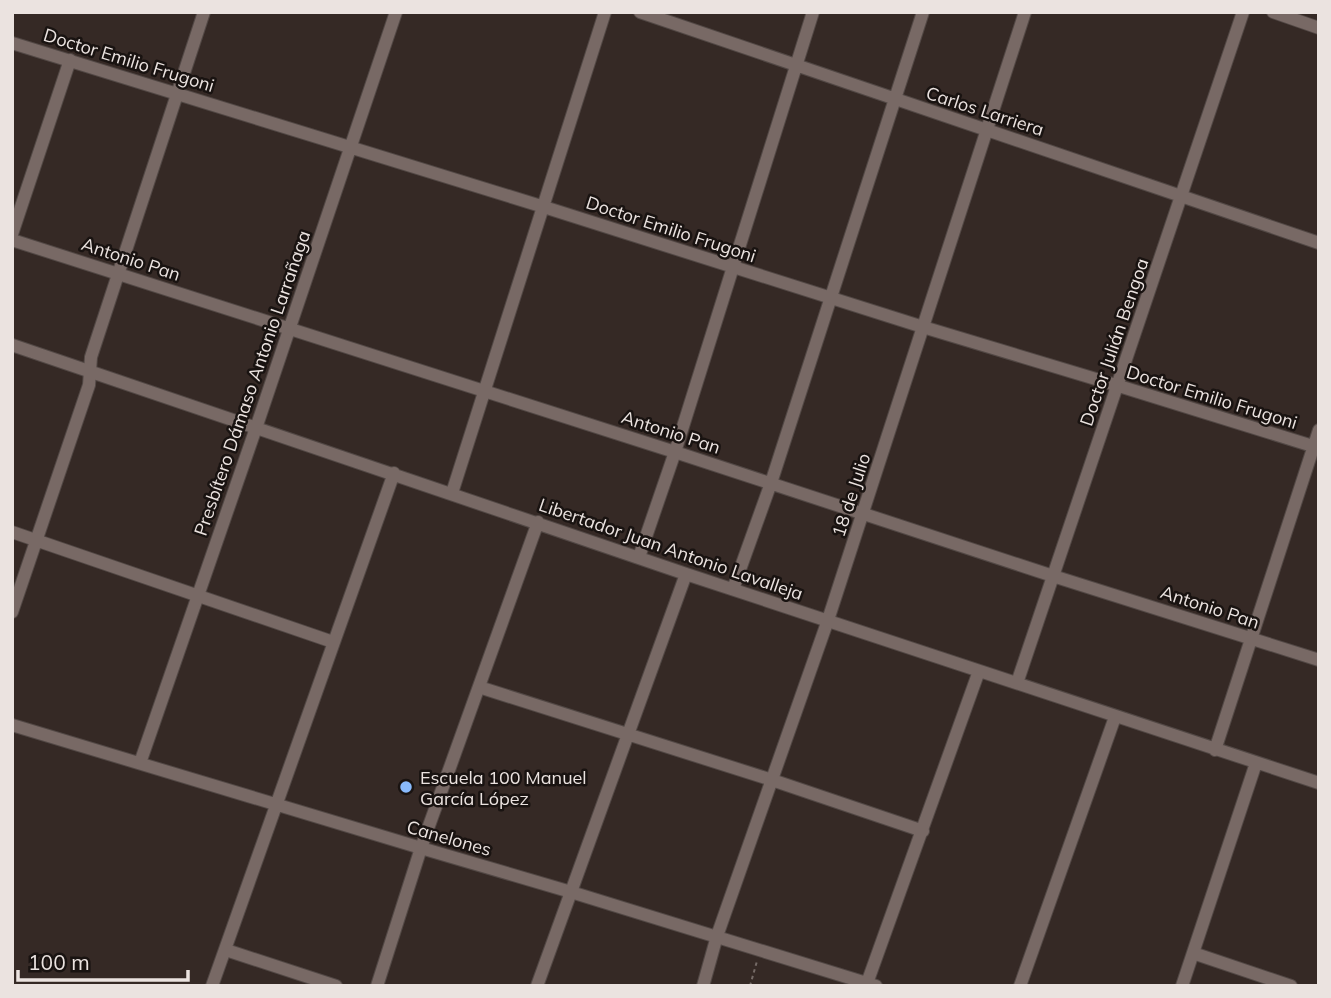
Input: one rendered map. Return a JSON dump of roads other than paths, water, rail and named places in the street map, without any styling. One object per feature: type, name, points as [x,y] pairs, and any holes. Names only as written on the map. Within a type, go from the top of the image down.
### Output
[{"type":"street","points":[[12,612],[89,385],[91,357],[204,12]]},
{"type":"street","name":"Presbítero Dámaso Antonio Larrañaga","points":[[140,763],[396,12]]},
{"type":"street","points":[[452,493],[605,12]]},
{"type":"street","name":"Carlos Larriera","points":[[640,12],[1319,243]]},
{"type":"street","points":[[639,557],[675,452],[813,12]]},
{"type":"street","points":[[733,589],[832,299],[923,12]]},
{"type":"street","name":"18 de Julio","points":[[703,986],[717,936],[828,620],[1026,12]]},
{"type":"street","name":"Doctor Julián Bengoa","points":[[1017,683],[1243,12]]},
{"type":"street","points":[[1273,12],[1319,28]]},
{"type":"street","name":"Doctor Emilio Frugoni","points":[[12,43],[1316,447]]},
{"type":"street","points":[[12,234],[70,60]]},
{"type":"street","name":"Antonio Pan","points":[[12,240],[1319,660]]},
{"type":"street","name":"Libertador Juan Antonio Lavalleja","points":[[12,345],[686,574],[1319,783]]},
{"type":"street","points":[[1214,750],[1316,447],[1319,429]]},
{"type":"street","points":[[212,986],[394,473]]},
{"type":"street","points":[[377,986],[421,848],[538,522]]},
{"type":"street","points":[[12,532],[333,642]]},
{"type":"street","points":[[537,986],[686,574]]},
{"type":"street","points":[[870,985],[979,671]]},
{"type":"street","points":[[480,687],[923,831]]},
{"type":"street","points":[[1020,986],[1115,717]]},
{"type":"street","name":"Canelones","points":[[12,725],[717,936],[870,985]]},
{"type":"street","points":[[1182,986],[1256,763]]},
{"type":"street","points":[[226,950],[336,986]]},
{"type":"street","points":[[1193,953],[1291,986]]},
{"type":"place","name":"Escuela 100 Manuel García López","points":[[406,787]]}]
